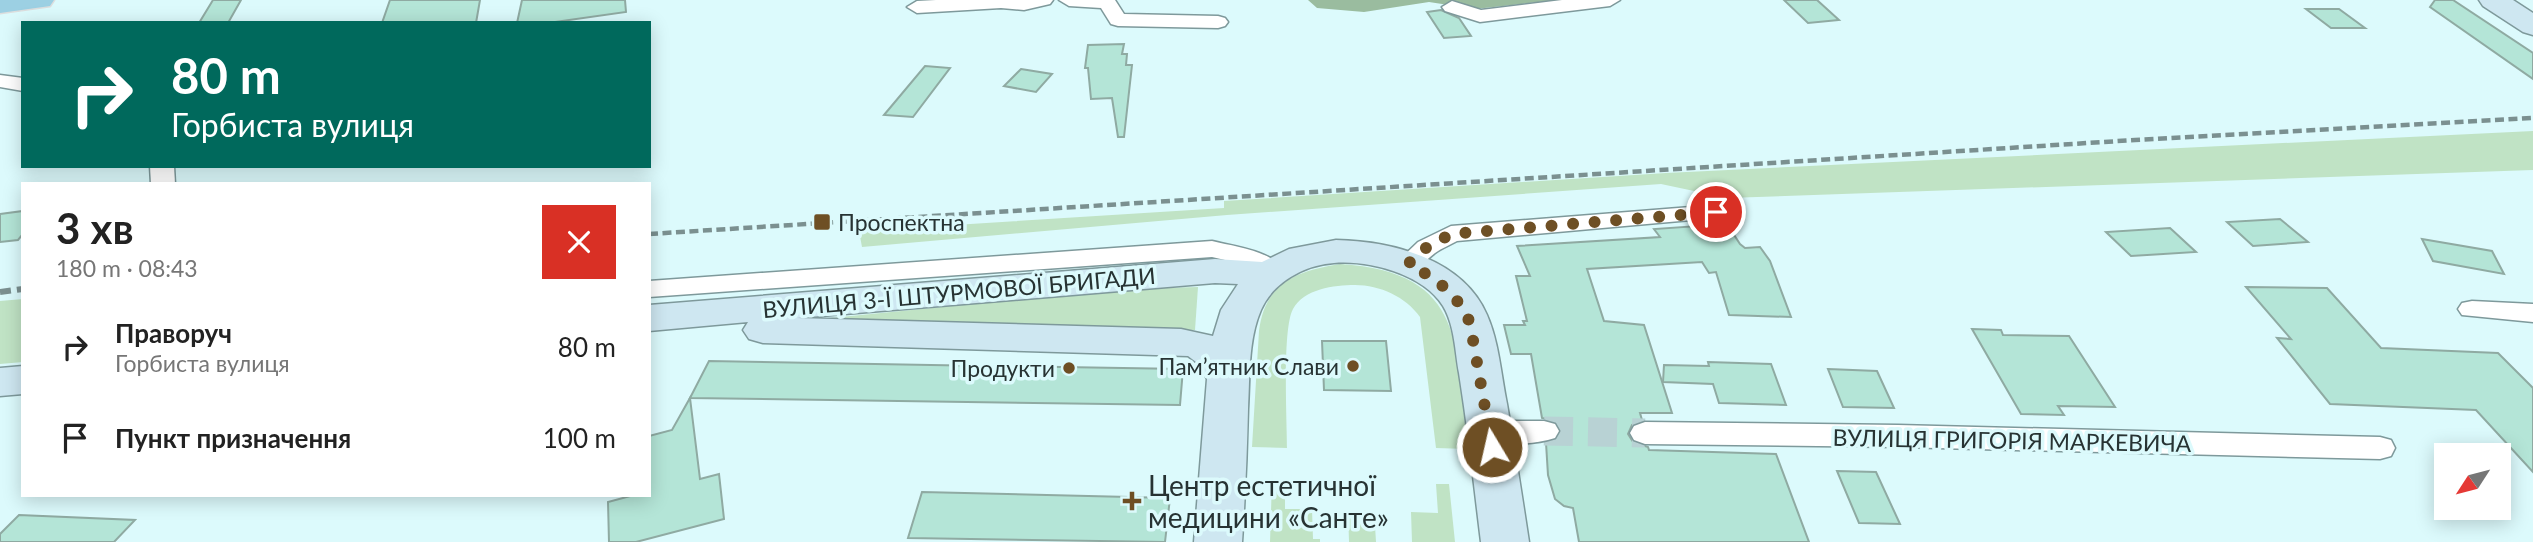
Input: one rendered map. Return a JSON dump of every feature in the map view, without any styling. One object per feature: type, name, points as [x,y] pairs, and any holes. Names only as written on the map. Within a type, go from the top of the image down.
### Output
[{"type":"main road","points":[[0,4],[40,0]]},
{"type":"main road","points":[[2493,0],[2533,26]]},
{"type":"main road","points":[[1218,542],[1231,346],[1247,298],[1271,273],[1308,256],[1344,251],[1367,253],[1408,264],[1449,289],[1462,305],[1470,323],[1490,432],[1505,542]]},
{"type":"main road","name":"ВУЛИЦЯ 3-Ї ШТУРМОВОЇ БРИГАДИ","points":[[651,318],[1215,271],[1271,273]]},
{"type":"main road","name":"ВУЛИЦЯ 3-Ї ШТУРМОВОЇ БРИГАДИ","points":[[651,326],[1181,342],[1211,349],[1220,358],[1228,379]]},
{"type":"main road","points":[[0,382],[21,380]]},
{"type":"street","points":[[1069,0],[1107,2],[1116,18]]},
{"type":"street","points":[[1452,7],[1480,16],[1610,0]]},
{"type":"street","points":[[917,7],[1033,2],[1031,8],[1116,18],[1217,22]]},
{"type":"street","points":[[0,81],[21,85]]},
{"type":"street","points":[[1408,264],[1427,247],[1451,234],[1716,212]]},
{"type":"street","points":[[651,289],[1212,249],[1248,257],[1271,273]]},
{"type":"street","points":[[2472,309],[2533,313]]},
{"type":"street","points":[[1490,432],[1544,431]]},
{"type":"street","name":"ВУЛИЦЯ ГРИГОРІЯ МАРКЕВИЧА","points":[[1645,433],[1898,436],[2380,448]]},
{"type":"green space","points":[[1308,0],[1557,0],[1475,9],[1429,2],[1364,12],[1317,8]]},
{"type":"green space","points":[[2533,131],[2533,170],[1727,198],[1661,184],[1227,215],[862,247],[859,231],[1224,208],[1224,201],[1666,173]]},
{"type":"green space","points":[[1340,264],[1382,270],[1413,282],[1434,299],[1448,322],[1456,348],[1468,449],[1436,448],[1420,317],[1392,294],[1374,287],[1355,285],[1329,287],[1312,293],[1298,302],[1293,309],[1286,355],[1287,448],[1252,447],[1259,331],[1268,301],[1285,282],[1310,271]]},
{"type":"green space","points":[[1198,287],[1195,330],[749,326],[1126,289]]},
{"type":"green space","points":[[21,299],[21,362],[0,364],[0,301]]},
{"type":"green space","points":[[1272,480],[1285,480],[1285,509],[1312,509],[1313,539],[1320,539],[1320,542],[1270,542]]},
{"type":"green space","points":[[1436,484],[1449,484],[1455,542],[1412,542],[1411,512],[1438,513]]},
{"type":"green space","points":[[1348,510],[1374,511],[1376,542],[1349,542]]},
{"type":"building","points":[[213,0],[241,0],[229,21],[200,21]]},
{"type":"building","points":[[390,0],[480,0],[476,21],[383,21]]},
{"type":"building","points":[[522,0],[625,0],[626,12],[562,21],[517,21]]},
{"type":"building","points":[[1784,0],[1817,0],[1839,20],[1808,23]]},
{"type":"building","points":[[2435,0],[2453,0],[2533,53],[2533,79],[2430,7]]},
{"type":"building","points":[[2306,9],[2339,9],[2365,28],[2331,28]]},
{"type":"building","points":[[1441,10],[1459,18],[1471,36],[1444,38],[1427,12]]},
{"type":"building","points":[[1124,44],[1122,54],[1127,54],[1126,65],[1132,65],[1124,137],[1118,137],[1112,98],[1091,99],[1088,68],[1085,68],[1088,45]]},
{"type":"building","points":[[925,66],[950,68],[913,117],[884,115]]},
{"type":"building","points":[[1021,69],[1052,74],[1036,92],[1004,86]]},
{"type":"building","points":[[21,211],[21,236],[18,240],[0,242],[0,214]]},
{"type":"building","points":[[2280,219],[2308,242],[2253,246],[2227,222]]},
{"type":"building","points":[[1727,224],[1740,244],[1745,248],[1760,247],[1770,261],[1791,317],[1729,315],[1716,272],[1709,273],[1702,262],[1587,269],[1604,321],[1644,325],[1672,413],[1640,413],[1642,420],[1632,425],[1628,434],[1633,442],[1648,447],[1649,450],[1776,454],[1809,542],[1579,542],[1573,508],[1564,506],[1555,499],[1548,475],[1546,443],[1557,439],[1561,430],[1556,421],[1542,418],[1531,354],[1511,354],[1504,325],[1525,325],[1523,321],[1527,321],[1516,276],[1530,276],[1517,246],[1660,237],[1654,229]]},
{"type":"building","points":[[2170,228],[2196,252],[2131,256],[2106,232]]},
{"type":"building","points":[[2422,239],[2492,251],[2504,274],[2433,261]]},
{"type":"building","points":[[2246,287],[2327,288],[2381,348],[2498,353],[2533,388],[2533,472],[2511,448],[2511,443],[2506,443],[2476,410],[2330,404],[2277,338],[2291,339]]},
{"type":"building","points":[[1972,329],[2001,330],[2003,335],[2069,336],[2115,407],[2058,406],[2064,415],[2021,414]]},
{"type":"building","points":[[1322,341],[1386,341],[1391,391],[1324,390]]},
{"type":"building","points":[[709,361],[1183,369],[1180,405],[690,398]]},
{"type":"building","points":[[1708,362],[1771,364],[1786,405],[1719,403],[1713,384],[1663,382],[1664,365],[1709,366]]},
{"type":"building","points":[[1828,369],[1877,371],[1894,408],[1843,407]]},
{"type":"building","points":[[690,398],[700,479],[719,474],[724,519],[636,542],[609,542],[608,502],[627,497],[651,497],[651,435],[672,430]]},
{"type":"building","points":[[1837,471],[1876,472],[1900,524],[1859,523]]},
{"type":"building","points":[[922,492],[1170,498],[1165,542],[908,538]]},
{"type":"building","points":[[19,515],[135,520],[114,542],[0,542],[0,534]]},
{"type":"tunnel","points":[[1544,431],[1645,433]]},
{"type":"railway","points":[[651,234],[2135,140],[2533,118]]},
{"type":"railway","points":[[0,292],[21,289]]},
{"type":"place","name":"Проспектна","points":[[822,222]]},
{"type":"place","name":"Пам’ятник Слави","points":[[1353,366]]},
{"type":"place","name":"Продукти","points":[[1069,368]]},
{"type":"place","name":"Центр естетичної медицини «Санте»","points":[[1132,501]]},
{"type":"route","points":[[1492,447],[1470,323],[1462,305],[1449,289],[1408,264],[1427,247],[1451,234],[1716,212]]}]
